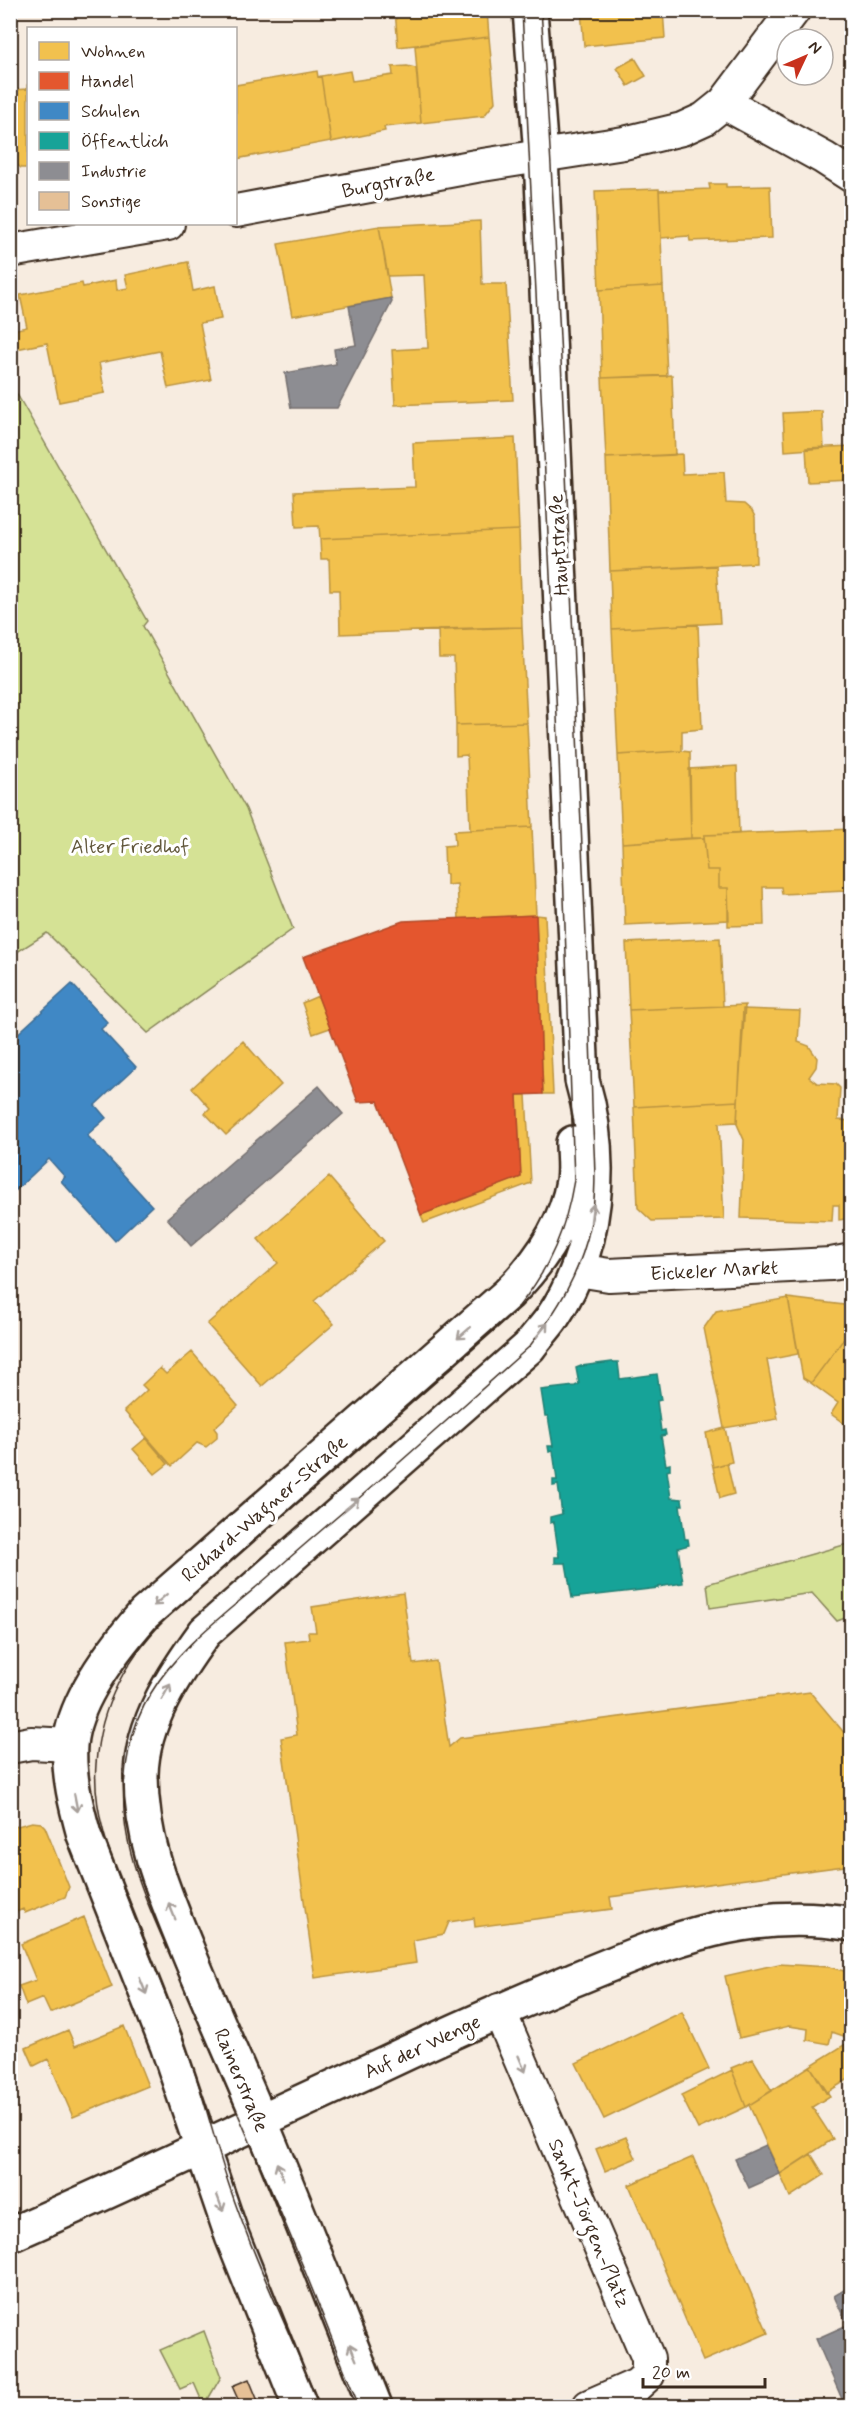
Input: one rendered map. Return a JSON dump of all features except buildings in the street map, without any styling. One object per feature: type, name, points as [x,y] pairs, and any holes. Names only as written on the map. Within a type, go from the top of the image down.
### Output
[{"type":"street","name":"Hauptstraße","points":[[530,10],[541,156],[582,1080],[592,1113],[596,1182],[591,1226],[578,1270]]},
{"type":"street","name":"Burgstraße","points":[[237,211],[624,143],[682,129],[704,119],[724,103],[794,10]]},
{"type":"street","points":[[724,103],[852,176]]},
{"type":"street","points":[[10,251],[162,225]]},
{"type":"street","name":"Hauptstraße","points":[[540,1258],[553,1237],[574,1180],[572,1119],[582,1080]]},
{"type":"street","name":"Richard-Wagner-Straße","points":[[70,1745],[74,1726],[93,1682],[115,1647],[144,1614],[508,1294],[540,1258]]},
{"type":"street","name":"Eickeler Markt","points":[[578,1270],[609,1275],[631,1275],[831,1264],[852,1260]]},
{"type":"street","name":"Rainerstraße","points":[[375,2406],[260,2121],[161,1885],[147,1843],[142,1808],[141,1773],[145,1746],[161,1701],[205,1632],[529,1347],[552,1318],[578,1270]]},
{"type":"street","points":[[10,1747],[31,1743],[70,1745],[74,1801],[84,1835],[167,2045],[200,2148],[232,2236],[300,2406]]},
{"type":"street","name":"Auf der Wenge","points":[[10,2235],[499,2010],[664,1942],[744,1923],[799,1919],[852,1924]]},
{"type":"street","name":"Sankt-Jörgen-Platz","points":[[499,2010],[648,2358],[648,2375],[638,2385],[589,2406]]},
{"type":"green space","name":"Alter Friedhof","points":[[10,382],[147,621],[143,626],[246,809],[293,929],[148,1033],[47,933],[11,956]]},
{"type":"green space","points":[[851,1543],[851,1616],[837,1621],[812,1593],[710,1608],[707,1584]]},
{"type":"green space","points":[[204,2331],[221,2377],[204,2406],[194,2383],[180,2389],[160,2350]]},
{"type":"tram line","points":[[320,2406],[239,2213],[190,2059],[106,1841],[98,1803],[96,1764],[99,1741],[111,1699],[131,1661],[144,1643],[174,1611],[519,1306],[548,1262],[571,1198],[574,1180],[559,757],[522,10]]},
{"type":"tram line","points":[[359,2406],[292,2240],[139,1880],[127,1833],[124,1780],[129,1750],[138,1720],[151,1693],[175,1660],[205,1630],[366,1492],[529,1347],[567,1290],[586,1244],[593,1212],[595,1166],[559,324],[541,10]]}]
